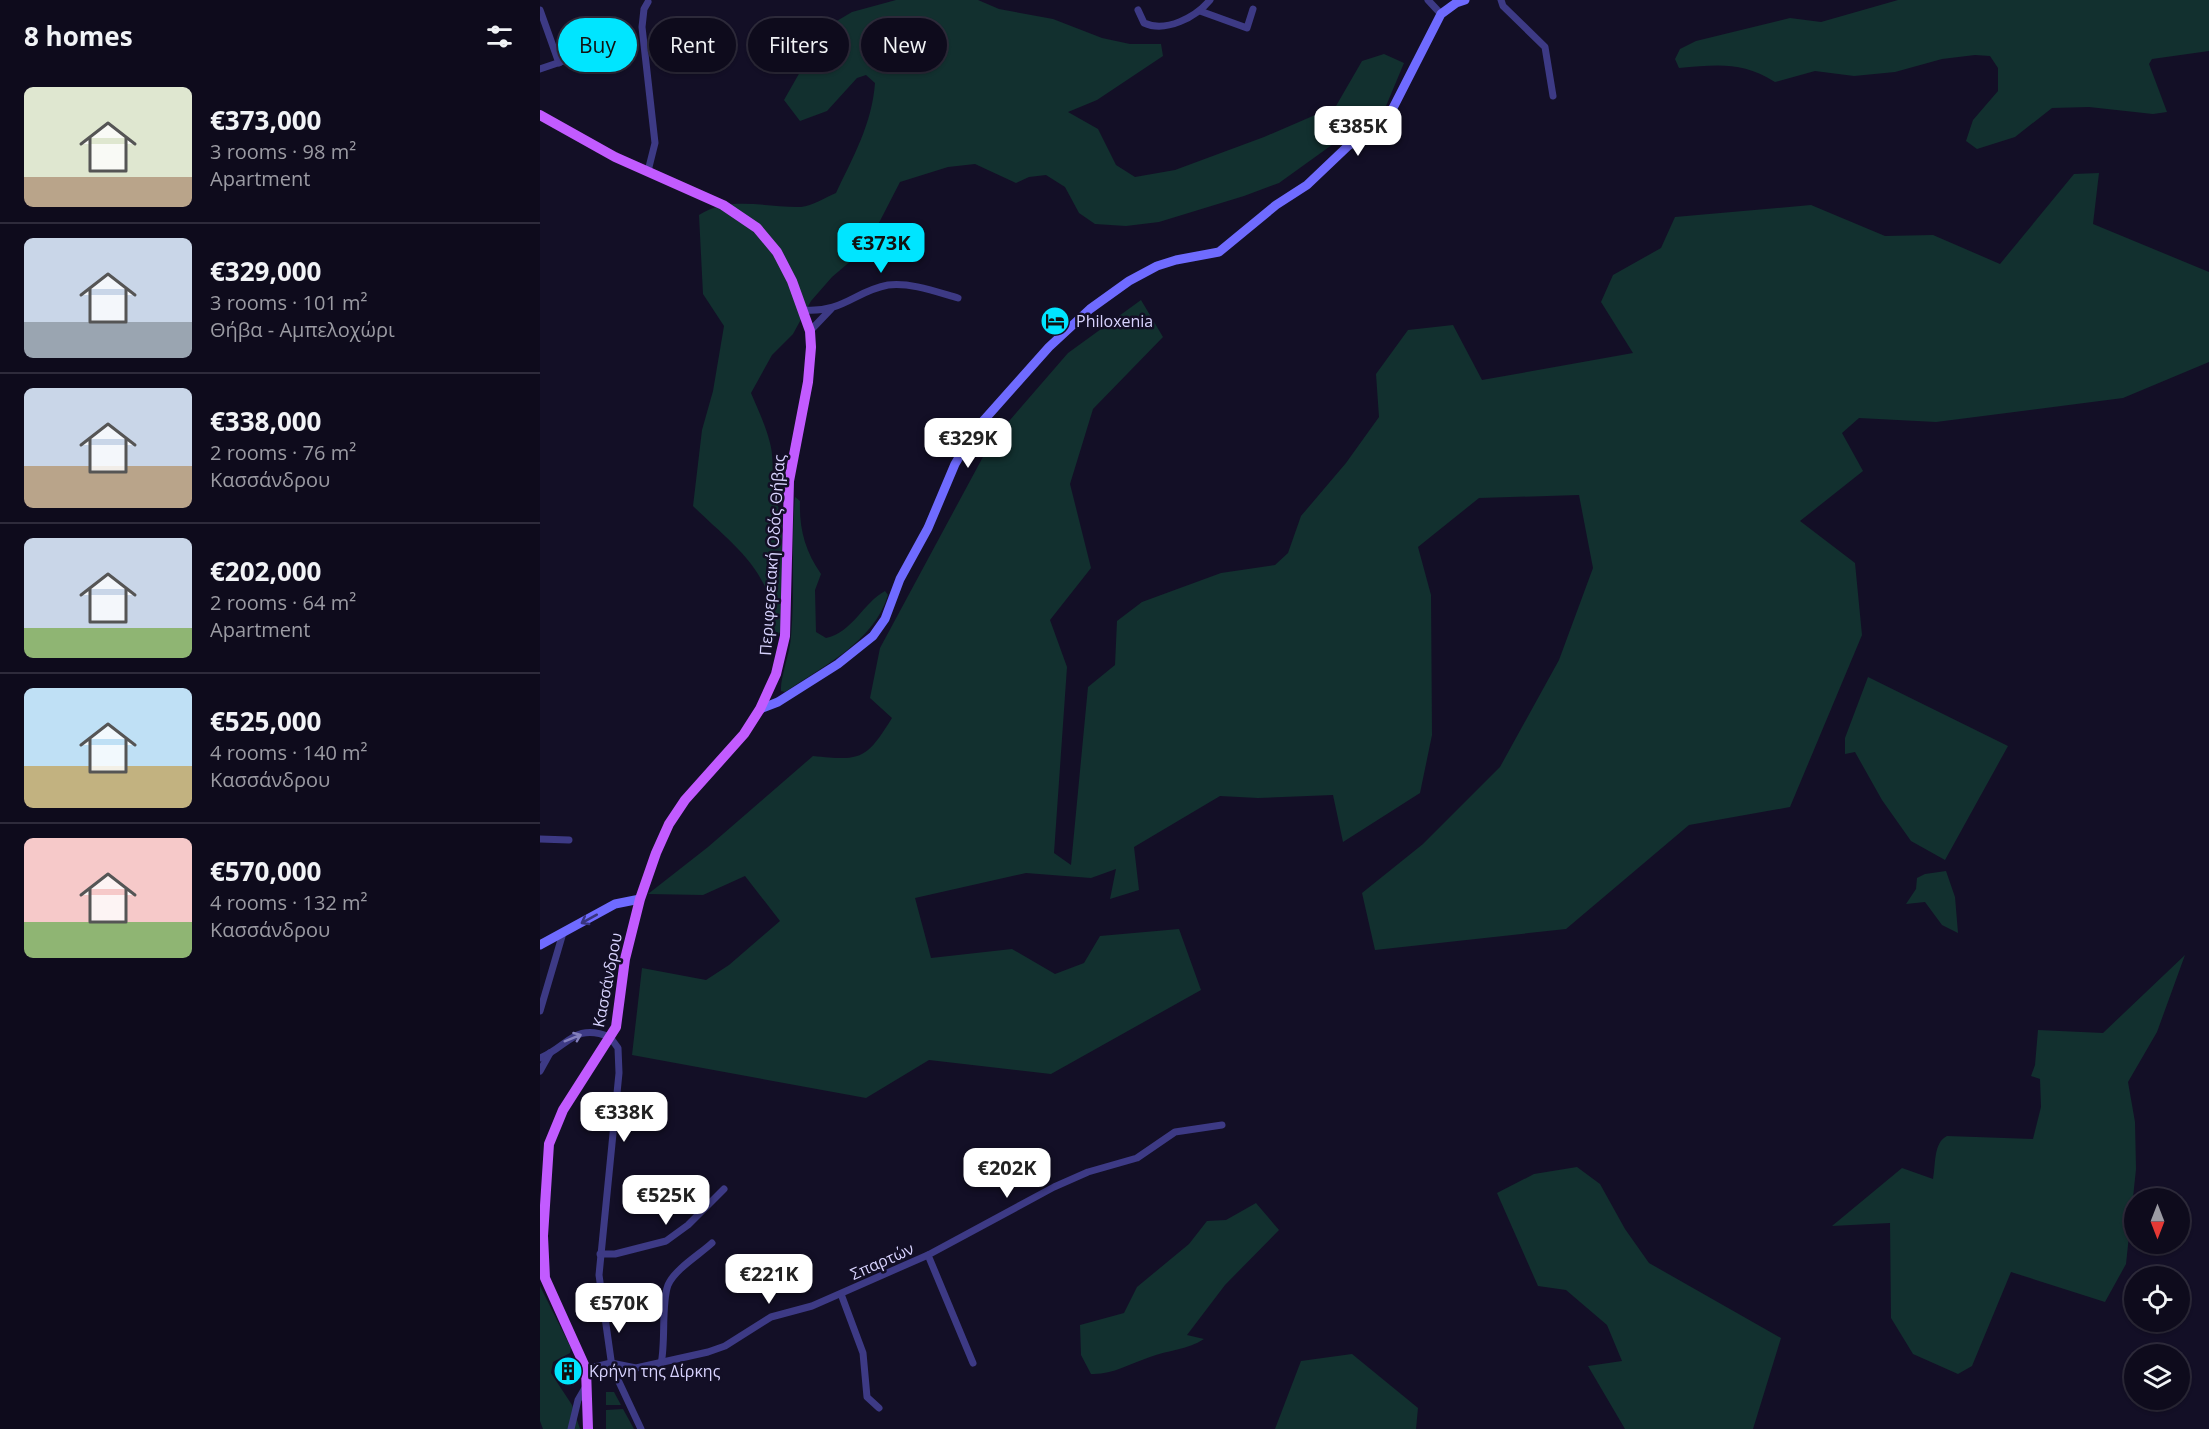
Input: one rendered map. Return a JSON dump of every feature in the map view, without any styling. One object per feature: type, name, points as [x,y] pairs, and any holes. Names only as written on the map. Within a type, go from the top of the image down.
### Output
[{"type":"main road","name":"Περιφερειακή Οδός Θήβας","points":[[540,114],[615,157],[723,205],[758,228],[777,252],[804,310],[810,331],[811,366],[789,481],[785,636],[776,674],[760,710]]},
{"type":"main road","name":"Κασσάνδρου","points":[[610,1037],[616,1027],[623,971],[640,899],[669,824],[692,792],[744,734],[760,710]]},
{"type":"main road","points":[[588,1429],[586,1369],[545,1278],[543,1236],[547,1157],[552,1132],[563,1110],[610,1037]]},
{"type":"street","points":[[1138,10],[1144,23],[1158,26],[1182,21],[1200,11],[1210,0]]},
{"type":"street","points":[[1428,0],[1441,14]]},
{"type":"street","points":[[760,710],[778,702],[838,664],[873,636],[885,619],[900,579],[928,528],[943,489],[976,429],[1049,347],[1090,309],[1157,266],[1219,252],[1276,205],[1307,185],[1348,146],[1373,132],[1393,108],[1441,14],[1456,3],[1465,0]]},
{"type":"street","points":[[1502,0],[1503,6],[1545,47],[1553,96]]},
{"type":"street","points":[[648,2],[644,9],[642,27],[655,151],[648,171]]},
{"type":"street","points":[[540,9],[558,60]]},
{"type":"street","points":[[1200,11],[1246,28],[1253,9]]},
{"type":"street","points":[[540,69],[558,63]]},
{"type":"street","points":[[804,310],[831,309],[889,285],[903,285],[958,298]]},
{"type":"street","points":[[810,331],[831,309]]},
{"type":"street","points":[[540,839],[569,840]]},
{"type":"street","points":[[540,945],[615,904],[640,899]]},
{"type":"street","points":[[540,1011],[563,933]]},
{"type":"street","points":[[540,1058],[565,1040],[581,1034],[596,1032],[610,1037]]},
{"type":"street","name":"Κασσάνδρου","points":[[610,1037],[618,1048],[619,1073],[600,1254],[602,1311],[611,1363],[618,1384],[641,1429]]},
{"type":"street","points":[[540,1071],[550,1053]]},
{"type":"street","name":"Σπαρτών","points":[[611,1363],[636,1368],[661,1364],[725,1346],[771,1317],[812,1306],[928,1255],[1054,1187],[1096,1169],[1137,1158],[1175,1132],[1222,1125]]},
{"type":"street","points":[[600,1254],[615,1254],[666,1241],[688,1225],[724,1189]]},
{"type":"street","points":[[661,1364],[665,1348],[664,1319],[669,1285],[712,1243]]},
{"type":"street","points":[[928,1255],[973,1364]]},
{"type":"street","points":[[842,1294],[863,1353],[867,1397],[879,1408]]},
{"type":"street","points":[[586,1369],[611,1363]]},
{"type":"street","points":[[571,1429],[578,1400],[588,1383]]},
{"type":"green space","points":[[896,0],[978,0],[999,9],[1053,19],[1102,38],[1130,44],[1161,44],[1163,56],[1097,100],[1068,112],[1098,129],[1116,165],[1135,177],[1175,170],[1264,137],[1336,106],[1362,61],[1384,54],[1404,63],[1386,106],[1279,183],[1159,222],[1126,226],[1095,224],[1079,213],[1065,187],[1046,175],[1029,177],[1016,183],[975,164],[948,167],[900,182],[866,248],[832,277],[811,301],[793,334],[772,355],[751,393],[770,443],[775,498],[782,513],[782,626],[778,637],[767,593],[759,575],[723,534],[693,506],[702,430],[713,391],[724,326],[703,294],[699,215],[723,205],[801,207],[836,193],[866,126],[875,83],[866,75],[857,78],[827,111],[800,121],[784,100],[800,72],[849,72],[849,18],[842,18],[852,12]]},
{"type":"green space","points":[[1898,0],[2209,0],[2209,51],[2152,59],[2149,64],[2167,112],[2153,114],[2089,107],[2052,108],[2015,137],[1977,149],[1966,141],[1973,120],[1998,91],[1998,68],[1990,56],[1975,55],[1942,59],[1895,72],[1854,76],[1815,71],[1775,82],[1763,75],[1728,66],[1679,68],[1675,59],[1680,49],[1696,41],[1790,18],[1821,22]]},
{"type":"green space","points":[[2099,173],[2093,224],[2209,272],[2209,362],[2123,398],[1936,422],[1859,418],[1842,433],[1863,471],[1800,521],[1855,563],[1862,635],[1790,807],[1689,825],[1566,929],[1375,950],[1362,893],[1423,844],[1500,767],[1559,660],[1593,568],[1579,495],[1479,498],[1418,547],[1431,595],[1432,735],[1420,793],[1343,842],[1333,795],[1258,798],[1220,796],[1134,847],[1139,890],[1110,899],[1116,869],[1091,878],[1026,873],[915,898],[931,958],[1012,949],[1055,974],[1084,963],[1100,936],[1179,929],[1201,990],[1051,1074],[929,1060],[866,1098],[632,1055],[642,968],[706,980],[729,965],[780,921],[745,876],[703,895],[648,894],[708,847],[813,756],[842,758],[861,755],[875,742],[892,718],[870,698],[880,648],[991,442],[1068,353],[1141,300],[1163,337],[1093,409],[1070,484],[1091,568],[1050,620],[1067,667],[1054,853],[1071,865],[1088,687],[1115,665],[1117,621],[1142,602],[1221,573],[1275,565],[1288,553],[1301,516],[1346,463],[1379,417],[1376,374],[1408,330],[1453,325],[1482,380],[1633,353],[1601,302],[1613,275],[1661,248],[1675,217],[1811,205],[1885,236],[1933,235],[2000,264],[2074,174]]},
{"type":"green space","points":[[795,497],[800,501],[802,530],[807,548],[821,574],[815,590],[816,632],[826,638],[835,635],[850,624],[877,596],[885,591],[888,595],[881,612],[859,639],[831,662],[785,692],[781,691],[781,686],[791,637]]},
{"type":"green space","points":[[1868,677],[2008,746],[1945,860],[1911,841],[1882,800],[1855,752],[1845,754],[1845,738]]},
{"type":"green space","points":[[1946,871],[1955,897],[1958,933],[1942,925],[1925,902],[1906,904],[1916,889],[1917,878],[1925,874]]},
{"type":"green space","points":[[2185,955],[2157,1032],[2128,1082],[2135,1122],[2136,1169],[2134,1188],[2124,1188],[2126,1264],[2105,1302],[2011,1272],[1972,1366],[1958,1374],[1913,1354],[1891,1318],[1890,1223],[1832,1226],[1902,1168],[1933,1179],[1937,1149],[1947,1136],[2033,1139],[2041,1107],[2040,1079],[2031,1076],[2035,1065],[2038,1030],[2103,1033]]},
{"type":"green space","points":[[1577,1167],[1600,1184],[1625,1229],[1649,1263],[1781,1338],[1753,1429],[1625,1429],[1588,1366],[1622,1361],[1607,1325],[1566,1290],[1538,1286],[1497,1193],[1534,1174]]},
{"type":"green space","points":[[1256,1203],[1279,1230],[1225,1285],[1187,1335],[1204,1339],[1113,1371],[1091,1374],[1081,1355],[1080,1325],[1124,1313],[1137,1287],[1189,1244],[1207,1221],[1226,1220]]},
{"type":"green space","points":[[540,1286],[571,1348],[570,1353],[553,1362],[551,1373],[572,1405],[580,1429],[543,1429],[540,1421]]},
{"type":"green space","points":[[1352,1354],[1418,1408],[1416,1429],[1275,1429],[1301,1361]]},
{"type":"green space","points":[[606,1392],[614,1392],[621,1405],[606,1405]]},
{"type":"green space","points":[[623,1409],[634,1429],[606,1429],[606,1410]]},
{"type":"place","name":"Philoxenia","points":[[1055,321]]},
{"type":"place","name":"Κρήνη της Δίρκης","points":[[568,1371]]}]
